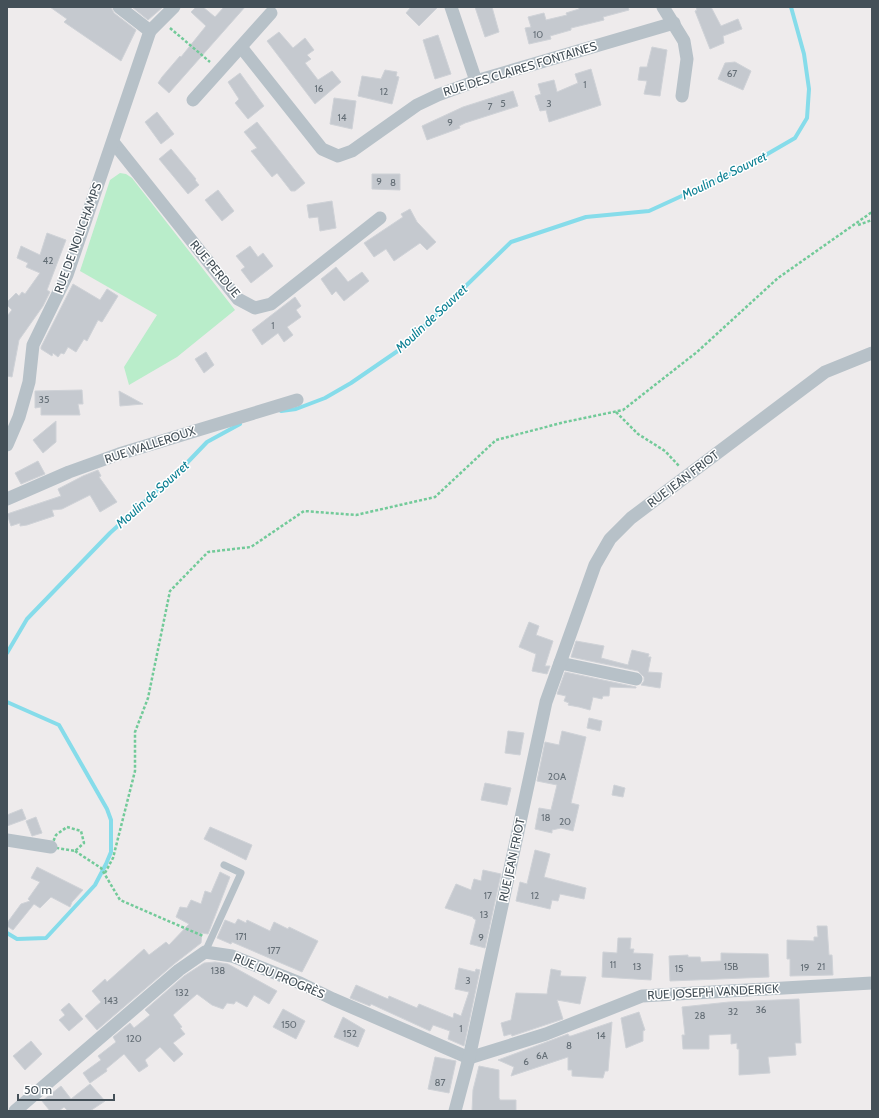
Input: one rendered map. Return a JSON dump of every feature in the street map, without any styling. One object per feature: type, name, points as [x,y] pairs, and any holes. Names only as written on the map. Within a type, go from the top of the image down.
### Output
[{"type":"street","points":[[119,7],[150,31],[174,7]]},
{"type":"street","points":[[451,7],[476,81]]},
{"type":"street","points":[[663,7],[684,41],[687,59],[682,96]]},
{"type":"street","points":[[193,100],[271,13]]},
{"type":"street","name":"RUE DES CLAIRES FONTAINES","points":[[241,47],[322,149],[338,156],[352,151],[417,105],[476,81],[674,23]]},
{"type":"street","name":"RUE DE NOLICHAMPS","points":[[7,445],[19,417],[29,382],[33,345],[66,275],[150,31]]},
{"type":"street","name":"RUE PERDUE","points":[[112,142],[238,299],[255,308],[271,304],[380,218]]},
{"type":"street","name":"RUE JEAN FRIOT","points":[[455,1111],[469,1058],[546,702],[596,565],[610,539],[631,518],[824,372],[872,353]]},
{"type":"street","name":"RUE WALLEROUX","points":[[7,499],[69,472],[119,454],[297,400]]},
{"type":"street","points":[[560,663],[636,679]]},
{"type":"street","points":[[7,840],[51,847]]},
{"type":"street","points":[[15,1111],[179,970],[205,952]]},
{"type":"street","name":"RUE DU PROGRÈS","points":[[205,952],[232,956],[293,980],[469,1058]]},
{"type":"street","name":"RUE JOSEPH VANDERICK","points":[[469,1058],[546,1034],[642,996],[872,983]]},
{"type":"lane","points":[[205,952],[241,873],[224,865]]},
{"type":"path","points":[[170,27],[220,71]]},
{"type":"path","points":[[104,873],[113,858],[135,771],[135,732],[148,698],[170,591],[208,552],[251,547],[304,511],[356,514],[436,497],[496,440],[566,422],[623,410],[697,352],[778,278],[856,226],[872,212]]},
{"type":"path","points":[[856,226],[872,220]]},
{"type":"path","points":[[615,412],[638,434],[666,451],[687,476]]},
{"type":"path","points":[[75,851],[84,843],[81,831],[66,827],[56,835],[51,847],[75,851],[102,868],[120,900],[204,937],[205,952]]},
{"type":"green space","points":[[120,173],[126,174],[132,178],[235,310],[177,357],[129,385],[124,367],[157,315],[80,271],[110,180]]},
{"type":"building","points":[[50,7],[111,7],[114,13],[136,30],[121,61],[64,22],[67,19]]},
{"type":"building","points":[[132,7],[163,7],[148,20]]},
{"type":"building","points":[[196,7],[203,7],[215,17],[224,7],[245,7],[169,93],[158,83],[206,26],[191,12]]},
{"type":"building","points":[[411,7],[438,7],[419,26],[406,13]]},
{"type":"building","points":[[475,7],[492,7],[499,32],[485,37]]},
{"type":"building","points":[[579,7],[628,7],[629,10],[603,17],[604,20],[571,28],[571,30],[550,36],[551,39],[529,44],[525,28],[531,27],[528,17],[544,13],[546,20],[567,15],[566,13],[579,9]]},
{"type":"building","points":[[696,7],[711,7],[721,26],[738,19],[742,29],[723,36],[724,43],[710,49],[695,11],[697,10]]},
{"type":"building","points":[[279,32],[293,48],[305,38],[314,50],[307,55],[311,59],[305,63],[318,80],[332,71],[341,82],[315,104],[267,41]]},
{"type":"building","points":[[438,35],[451,74],[435,79],[423,40]]},
{"type":"building","points":[[652,47],[667,50],[660,96],[644,94],[647,81],[638,80],[640,67],[647,67]]},
{"type":"building","points":[[735,62],[751,71],[743,90],[718,79],[725,63]]},
{"type":"building","points":[[591,69],[601,105],[549,122],[546,110],[540,111],[535,96],[541,94],[538,84],[554,80],[557,92],[578,83],[575,74]]},
{"type":"building","points":[[385,70],[397,72],[396,76],[399,77],[392,104],[358,96],[362,76],[381,79]]},
{"type":"building","points":[[240,73],[264,106],[248,119],[235,103],[239,99],[228,82]]},
{"type":"building","points":[[513,91],[518,106],[465,123],[459,126],[460,128],[427,140],[422,126],[463,107]]},
{"type":"building","points":[[334,98],[356,101],[352,129],[330,124]]},
{"type":"building","points":[[157,112],[174,134],[161,144],[145,122]]},
{"type":"building","points":[[257,122],[305,183],[295,191],[291,191],[277,173],[272,177],[251,151],[257,148],[244,132]]},
{"type":"building","points":[[171,149],[196,179],[195,180],[199,185],[188,194],[159,159]]},
{"type":"building","points":[[372,174],[400,174],[400,190],[372,189]]},
{"type":"building","points":[[218,190],[234,211],[222,221],[205,200]]},
{"type":"building","points":[[332,201],[336,228],[320,231],[318,217],[309,218],[307,205]]},
{"type":"building","points":[[410,209],[417,222],[436,242],[427,250],[420,243],[394,261],[386,249],[374,257],[364,243],[403,217],[401,214]]},
{"type":"building","points":[[47,233],[66,240],[47,290],[50,292],[43,306],[19,340],[12,377],[7,376],[7,316],[12,310],[7,305],[7,302],[16,293],[19,296],[22,292],[25,294],[40,273],[26,267],[28,263],[17,258],[21,246],[40,255]]},
{"type":"building","points":[[250,246],[258,257],[263,253],[273,266],[251,283],[241,270],[245,267],[236,256]]},
{"type":"building","points":[[336,267],[348,282],[362,272],[369,281],[344,301],[336,291],[332,295],[321,279]]},
{"type":"building","points":[[73,284],[100,300],[107,289],[118,296],[102,322],[98,320],[87,341],[84,339],[76,352],[68,347],[64,354],[61,353],[58,357],[53,353],[52,356],[41,349],[41,347]]},
{"type":"building","points":[[295,297],[301,306],[296,310],[301,317],[287,327],[293,335],[284,342],[278,333],[262,345],[252,330]]},
{"type":"building","points":[[206,352],[214,365],[204,373],[195,359]]},
{"type":"building","points":[[82,390],[83,404],[78,404],[80,415],[41,415],[41,407],[35,408],[35,391]]},
{"type":"building","points":[[119,391],[143,404],[120,406]]},
{"type":"building","points":[[56,421],[56,442],[43,453],[33,440]]},
{"type":"building","points":[[38,461],[45,474],[21,484],[15,473]]},
{"type":"building","points":[[98,470],[101,476],[99,477],[117,502],[100,512],[90,495],[62,509],[52,510],[54,516],[27,525],[20,526],[20,523],[11,526],[7,514],[61,496],[58,489]]},
{"type":"building","points":[[529,622],[539,626],[536,635],[553,641],[545,666],[550,666],[547,674],[532,671],[536,654],[519,647]]},
{"type":"building","points":[[576,641],[604,646],[601,658],[628,665],[632,650],[649,654],[648,657],[651,657],[648,672],[662,673],[660,688],[641,685],[644,681],[644,677],[638,671],[571,657]]},
{"type":"building","points":[[565,672],[636,688],[610,687],[609,696],[603,696],[602,699],[593,697],[590,710],[568,705],[569,703],[564,701],[566,696],[557,694]]},
{"type":"building","points":[[589,718],[602,721],[600,731],[587,728]]},
{"type":"building","points":[[508,731],[524,733],[520,755],[505,753]]},
{"type":"building","points":[[562,731],[586,737],[571,803],[579,805],[573,831],[561,828],[552,830],[552,833],[535,829],[539,808],[551,810],[557,785],[537,781],[545,742],[559,745]]},
{"type":"building","points":[[485,783],[511,788],[507,805],[481,800]]},
{"type":"building","points":[[614,785],[625,788],[623,797],[612,795]]},
{"type":"building","points":[[22,809],[26,819],[7,826],[7,815]]},
{"type":"building","points":[[36,817],[42,833],[32,836],[26,821]]},
{"type":"building","points":[[210,827],[252,845],[246,860],[204,839]]},
{"type":"building","points":[[535,850],[550,854],[544,877],[586,888],[584,899],[560,894],[558,901],[552,900],[550,909],[516,901],[520,882],[527,884]]},
{"type":"building","points":[[37,867],[83,890],[72,902],[70,907],[51,897],[40,908],[34,904],[13,930],[7,926],[7,923],[21,904],[30,901],[28,899],[40,882],[31,878]]},
{"type":"building","points":[[483,870],[501,874],[485,948],[470,944],[476,920],[473,917],[445,908],[456,884],[471,890],[474,879],[481,881]]},
{"type":"building","points":[[220,872],[230,877],[208,934],[202,933],[201,943],[174,964],[97,1030],[85,1016],[101,1002],[92,991],[105,979],[107,982],[144,949],[149,955],[166,942],[169,945],[189,924],[176,917],[180,907],[187,908],[191,900],[201,904],[205,891],[211,893]]},
{"type":"building","points":[[238,919],[246,923],[247,920],[270,931],[274,922],[288,929],[289,927],[318,941],[302,972],[232,942],[231,944],[217,938],[225,920],[235,924]]},
{"type":"building","points":[[817,926],[827,926],[829,955],[832,955],[833,975],[790,976],[790,959],[787,959],[787,940],[814,941],[814,937],[818,937]]},
{"type":"building","points":[[618,938],[631,938],[630,949],[634,949],[633,953],[653,954],[651,980],[602,977],[603,952],[617,953]]},
{"type":"building","points":[[721,953],[768,954],[769,977],[670,981],[669,956],[688,955],[688,957],[700,957],[701,962],[721,961]]},
{"type":"building","points":[[215,962],[228,964],[277,991],[269,1004],[254,995],[247,1007],[236,1001],[234,1004],[227,1003],[223,1009],[212,1005],[197,994],[173,1015],[182,1027],[180,1028],[185,1034],[173,1043],[183,1054],[174,1062],[160,1047],[145,1060],[148,1066],[139,1072],[124,1054],[106,1069],[107,1071],[90,1083],[83,1073],[101,1060],[98,1056],[116,1042],[113,1037],[130,1023],[134,1028],[150,1015],[145,1010],[184,976],[204,963]]},
{"type":"building","points":[[459,968],[475,972],[476,969],[480,970],[464,1046],[448,1039],[450,1031],[433,1025],[430,1031],[371,1004],[370,1006],[350,998],[356,985],[388,999],[389,996],[417,1008],[419,1004],[453,1018],[454,1013],[461,1016],[469,992],[455,989]]},
{"type":"building","points":[[551,969],[561,971],[560,976],[586,977],[580,1004],[557,1000],[563,1019],[512,1036],[511,1034],[504,1036],[501,1023],[511,1020],[516,993],[547,994]]},
{"type":"building","points":[[799,999],[801,1043],[795,1043],[796,1055],[768,1057],[770,1073],[739,1075],[739,1049],[737,1049],[737,1043],[731,1044],[731,1034],[709,1035],[709,1049],[683,1049],[682,1035],[685,1035],[682,1007],[729,1002]]},
{"type":"building","points":[[69,1003],[83,1019],[69,1031],[59,1020],[65,1015],[61,1010]]},
{"type":"building","points":[[283,1009],[305,1021],[296,1039],[273,1027]]},
{"type":"building","points":[[639,1012],[645,1030],[643,1031],[643,1041],[626,1048],[621,1018]]},
{"type":"building","points":[[343,1017],[365,1030],[358,1047],[334,1037]]},
{"type":"building","points":[[612,1022],[608,1071],[605,1071],[603,1078],[572,1076],[572,1070],[568,1070],[568,1057],[511,1076],[514,1067],[498,1060],[568,1034],[571,1036]]},
{"type":"building","points":[[31,1041],[42,1054],[25,1070],[13,1056]]},
{"type":"building","points":[[435,1057],[456,1061],[449,1093],[428,1089]]},
{"type":"building","points":[[479,1066],[499,1070],[499,1098],[500,1100],[516,1100],[516,1111],[472,1111],[473,1090]]},
{"type":"building","points":[[90,1084],[105,1101],[90,1111],[68,1111],[64,1107],[59,1111],[50,1111],[42,1101],[61,1086],[71,1099]]},
{"type":"waterway","name":"Moulin de Souvret","points":[[281,411],[296,409],[325,398],[351,383],[402,348],[511,242],[586,217],[649,211],[745,167],[795,138],[807,118],[809,89],[804,54],[791,7]]},
{"type":"waterway","name":"Moulin de Souvret","points":[[7,653],[27,619],[110,533],[185,465],[207,442],[240,424]]},
{"type":"waterway","name":"Moulin de Souvret","points":[[7,702],[59,725],[107,809],[111,820],[111,852],[95,885],[46,938],[17,939],[7,933]]}]
